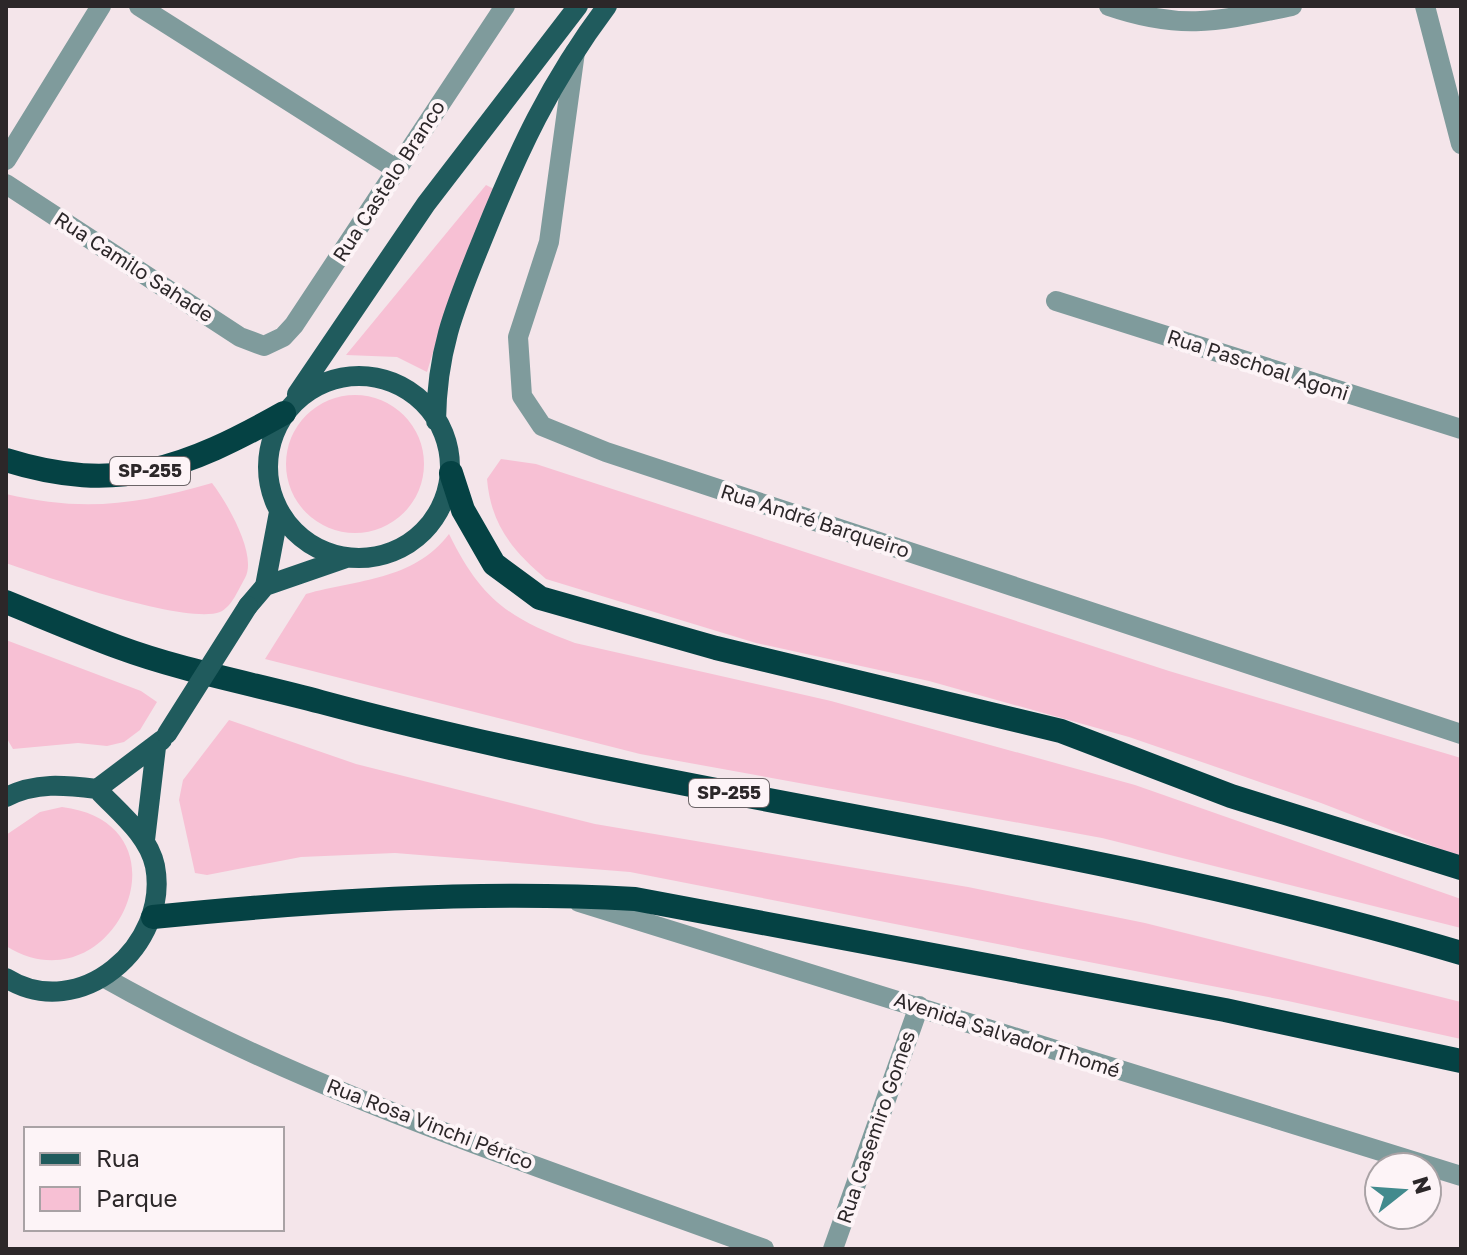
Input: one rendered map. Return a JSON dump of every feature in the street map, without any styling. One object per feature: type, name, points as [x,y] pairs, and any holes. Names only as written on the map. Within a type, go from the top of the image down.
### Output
[{"type":"highway","name":"SP-255","points":[[6,460],[73,476],[110,478],[221,449],[284,413]]},
{"type":"highway","points":[[451,473],[463,510],[494,564],[540,598],[716,648],[1061,731],[1231,796],[1461,868]]},
{"type":"highway","name":"SP-255","points":[[6,602],[121,648],[404,724],[589,767],[1016,845],[1369,926],[1461,953]]},
{"type":"highway","points":[[153,917],[270,905],[552,894],[651,902],[1225,1010],[1461,1061]]},
{"type":"main road","points":[[284,413],[321,383],[351,375],[382,377],[410,390],[432,412],[450,456],[451,473],[444,503],[428,528],[404,548],[376,558],[346,558],[323,552],[303,540],[279,512],[268,478],[268,453],[284,413],[426,204],[578,6]]},
{"type":"main road","points":[[436,421],[442,347],[522,140],[575,48],[607,6]]},
{"type":"main road","points":[[6,797],[21,790],[48,785],[97,789],[161,741],[248,606],[265,586],[279,512]]},
{"type":"main road","points":[[265,586],[346,558]]},
{"type":"main road","points":[[145,840],[161,741]]},
{"type":"main road","points":[[6,978],[39,990],[67,990],[105,978],[135,952],[153,917],[157,891],[154,864],[145,840],[97,789]]},
{"type":"street","points":[[6,160],[101,6]]},
{"type":"street","points":[[139,6],[396,169]]},
{"type":"street","name":"Rua Castelo Branco","points":[[264,346],[283,337],[294,325],[505,6]]},
{"type":"street","points":[[1109,6],[1136,16],[1192,24],[1292,6]]},
{"type":"street","points":[[1425,6],[1461,144]]},
{"type":"street","name":"Rua André Barqueiro","points":[[575,48],[549,242],[518,337],[522,396],[542,426],[606,452],[1461,733]]},
{"type":"street","name":"Rua Camilo Sahade","points":[[6,184],[240,337],[264,346]]},
{"type":"street","name":"Rua Paschoal Agoni","points":[[1056,301],[1461,429]]},
{"type":"street","name":"Avenida Salvador Thomé","points":[[552,894],[1461,1176]]},
{"type":"street","name":"Rua Rosa Vinchi Périco","points":[[105,978],[186,1024],[336,1090],[764,1249]]},
{"type":"street","name":"Rua Casemiro Gomes","points":[[833,1249],[919,1006]]},
{"type":"green space","points":[[486,185],[500,192],[444,316],[427,372],[397,357],[346,355]]},
{"type":"green space","points":[[355,395],[382,400],[404,415],[419,437],[424,464],[419,491],[404,513],[382,528],[355,533],[328,528],[306,513],[291,491],[286,464],[291,437],[306,415],[328,400]]},
{"type":"green space","points":[[501,459],[536,464],[1169,671],[1461,758],[1461,857],[1321,803],[1129,737],[929,681],[756,643],[546,579],[513,547],[493,510],[487,479]]},
{"type":"green space","points":[[212,483],[239,529],[248,568],[232,602],[220,612],[177,612],[147,606],[6,563],[6,494],[60,503],[109,504],[159,497]]},
{"type":"green space","points":[[449,534],[473,575],[499,604],[532,625],[575,643],[831,701],[1135,785],[1461,899],[1461,928],[1102,838],[640,754],[265,659],[306,594],[402,570],[435,549]]},
{"type":"green space","points":[[6,640],[141,691],[157,702],[140,730],[124,742],[107,746],[78,743],[13,749],[6,737]]},
{"type":"green space","points":[[229,720],[356,764],[595,824],[968,887],[1145,923],[1461,1002],[1461,1039],[1288,1001],[630,872],[395,853],[301,857],[207,875],[195,873],[179,800],[183,780]]},
{"type":"green space","points":[[62,807],[103,821],[126,845],[132,876],[125,908],[107,936],[79,955],[45,960],[6,946],[6,835],[40,812]]}]
